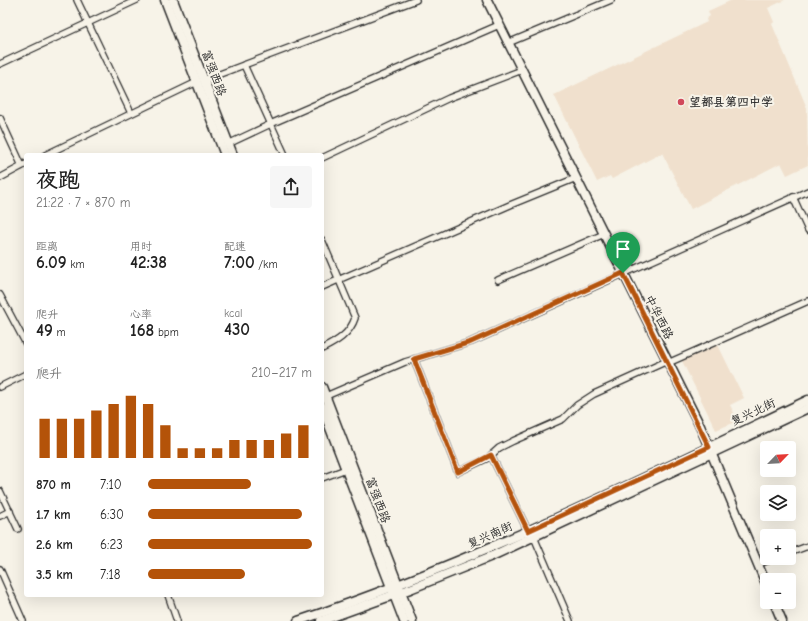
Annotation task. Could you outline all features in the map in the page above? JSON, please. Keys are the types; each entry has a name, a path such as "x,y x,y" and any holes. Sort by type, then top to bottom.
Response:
{"main road":[{"name":"富强西路","path":"165,0 232,153"},
{"name":"富强西路","path":"173,0 224,153"},
{"name":"中华西路","path":"487,0 710,450 762,573"},
{"name":"富强西路","path":"324,392 396,590 404,621"},
{"name":"复兴北街","path":"710,450 808,400"},
{"name":"复兴北街","path":"710,450 808,408"},
{"name":"富强西路","path":"324,412 396,590 412,621"},
{"name":"复兴南街","path":"321,621 396,590 450,565 531,534 710,450"},
{"name":"复兴南街","path":"298,621 396,590"},
{"path":"777,609 782,621"}],"street":[{"path":"78,0 131,114"},
{"path":"0,64 137,0"},
{"path":"49,153 200,81 416,0"},
{"path":"508,43 612,0"},
{"path":"228,144 499,25"},
{"path":"244,65 284,153"},
{"path":"324,157 449,98 522,70"},
{"path":"0,118 24,165 0,178"},
{"path":"324,286 510,205 576,178"},
{"path":"326,396 414,359 471,342 808,191"},
{"path":"793,197 808,230"},
{"path":"498,280 604,234"},
{"path":"324,245 355,318 352,327 346,334 324,348"},
{"path":"0,295 24,340"},
{"path":"414,359 458,472 491,455 499,448 563,419 577,405 594,394 808,301"},
{"path":"0,387 24,375"},
{"path":"491,455 531,534 570,621"},
{"path":"324,477 346,469"},
{"path":"0,491 18,529"},
{"path":"0,516 10,511"},
{"path":"796,550 808,546"},
{"path":"0,569 23,621"},
{"path":"169,597 177,621"}],"shaded area":[{"name":"望都县第四中学","path":"732,0 785,0 768,8 774,22 772,24 807,108 808,165 787,175 781,163 691,209 662,153 612,179 610,176 597,182 554,95 707,22 706,19 710,16 708,11"},
{"path":"718,345 744,398 730,405 738,421 716,430 682,361"}],"place":[{"name":"望都县第四中学","path":"681,102"}],"route":[{"path":"623,273 700,426 709,447 528,531 491,455 488,458 458,472 414,359 471,342 623,273"}]}
